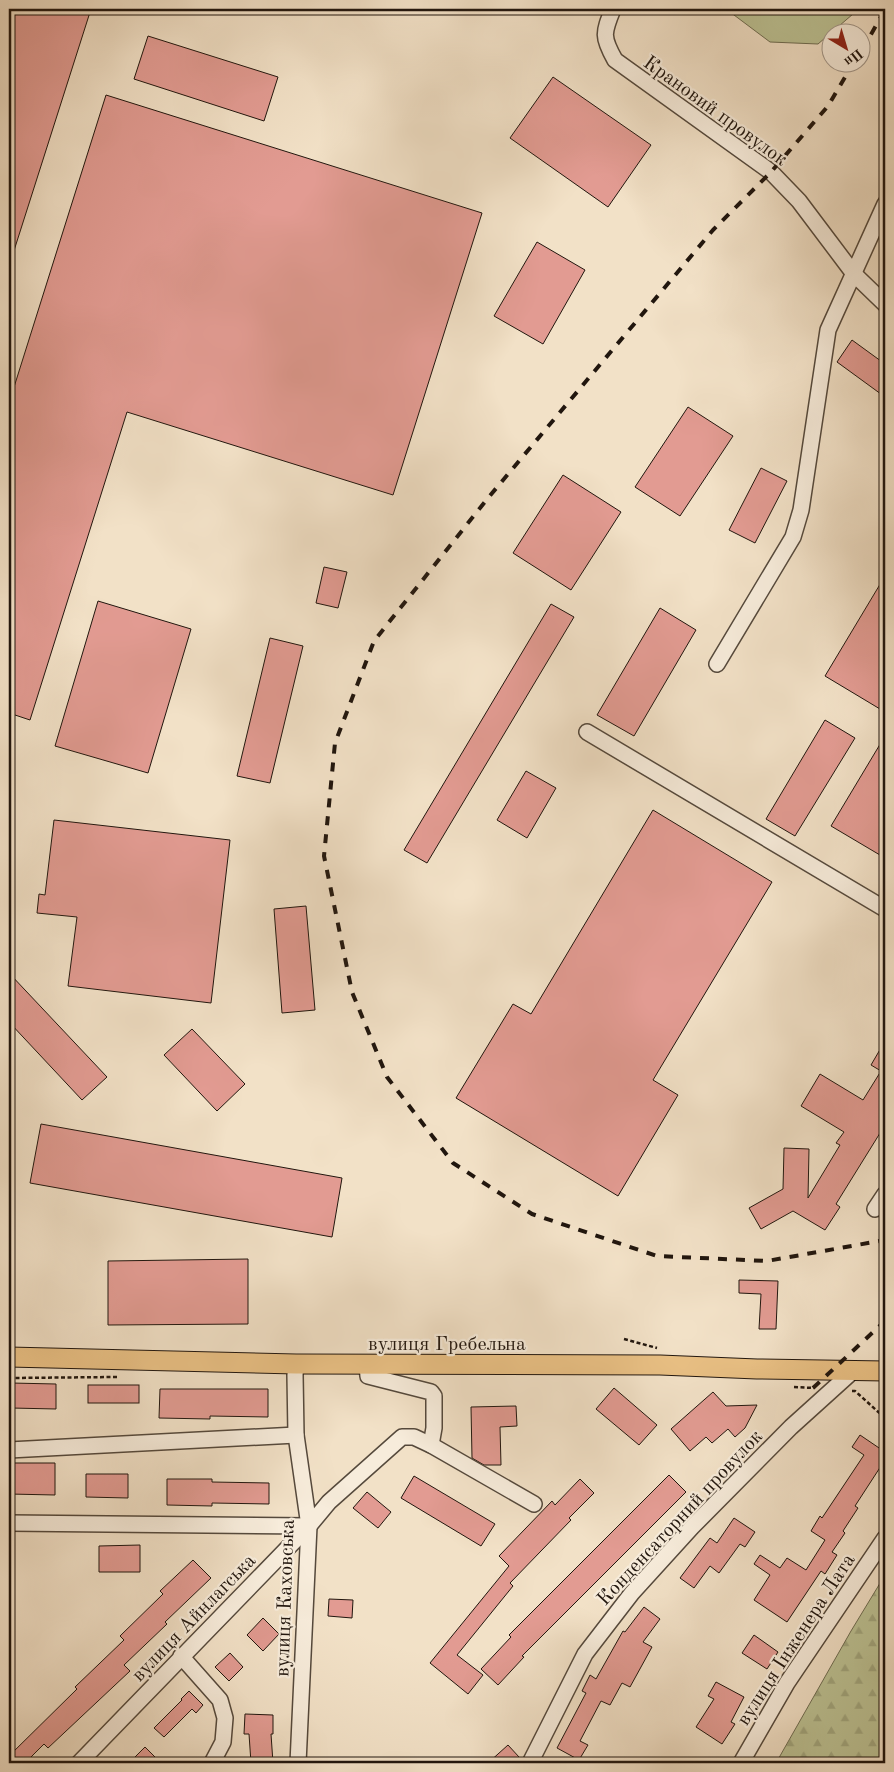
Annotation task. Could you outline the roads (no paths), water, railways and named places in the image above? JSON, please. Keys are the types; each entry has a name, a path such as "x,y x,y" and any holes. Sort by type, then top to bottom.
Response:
{"main road":[{"name":"вулиця Гребельна","path":"9,1356 295,1370 367,1365 660,1365 885,1372"}],"street":[{"name":"Крановий провулок","path":"613,9 605,30 606,44 615,60 771,172 799,201 854,274 885,304"},
{"path":"717,664 793,537 801,510 828,330 885,204"},
{"path":"587,732 885,909"},
{"path":"875,1208 885,1194"},
{"path":"367,1365 368,1376 431,1392 434,1396 434,1428 431,1445"},
{"name":"вулиця Каховська","path":"295,1370 296,1435 308,1526 298,1763"},
{"name":"Конденсаторний провулок","path":"530,1763 585,1654 632,1593 718,1500 791,1427 853,1371"},
{"path":"9,1450 296,1435"},
{"name":"вулиця Айнлагська","path":"79,1763 329,1502 402,1437 414,1438 431,1445 534,1504"},
{"path":"9,1523 308,1526"},
{"name":"вулиця Інженера Лата","path":"741,1763 787,1683 885,1538"},
{"path":"181,1656 220,1700 225,1718 223,1742 212,1763"}],"railway":[{"path":"872,33 885,10"},
{"path":"848,72 828,106 771,172 713,230 488,498 374,641 335,743 324,856 352,992 387,1077 453,1163 532,1214 657,1256 767,1261 885,1240"},
{"path":"813,1388 885,1321"}]}
